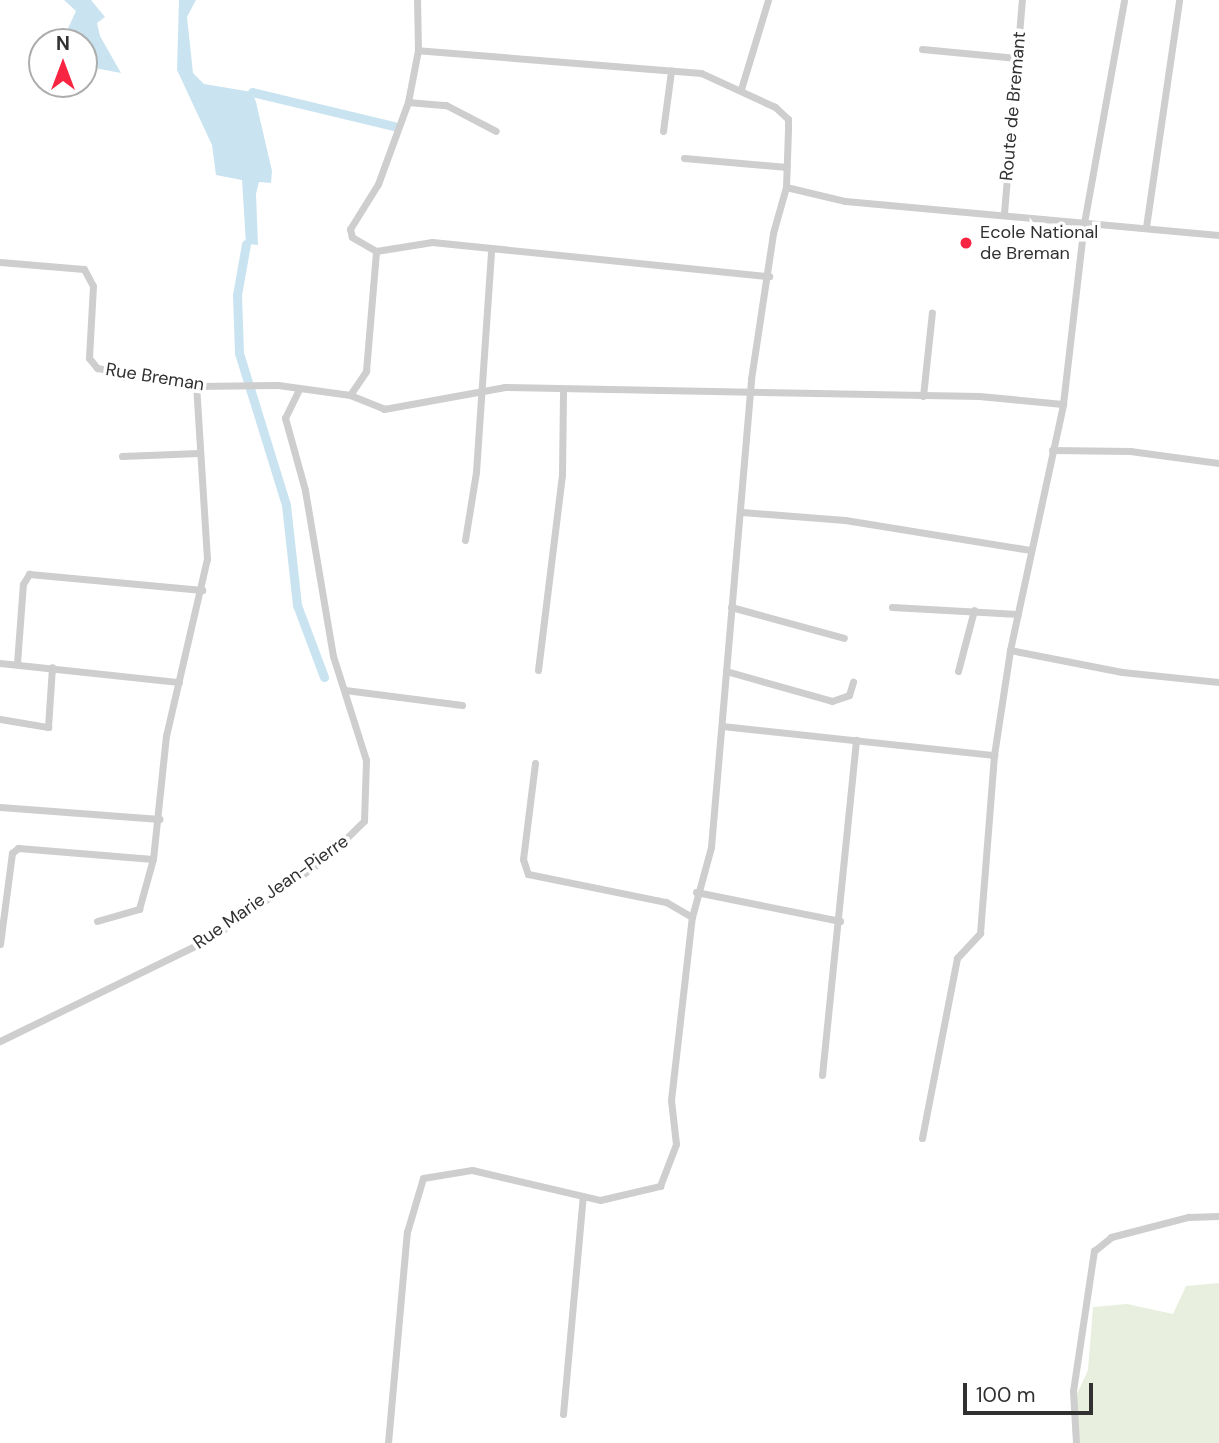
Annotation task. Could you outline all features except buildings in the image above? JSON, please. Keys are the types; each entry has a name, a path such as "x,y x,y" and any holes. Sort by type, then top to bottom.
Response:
{"street":[{"path":"417,0 418,50 408,102 378,184 351,229 352,237 376,251 432,242 491,251 769,276"},
{"path":"741,89 768,0"},
{"name":"Route de Bremant","path":"1004,213 1022,0"},
{"path":"922,1138 957,958 980,933 994,755 1010,650 1063,404 1084,223 1124,0"},
{"path":"1146,227 1179,0"},
{"path":"922,49 1017,58"},
{"path":"388,1443 407,1232 423,1178 472,1170 600,1200 660,1186 676,1144 671,1100 692,916 696,892 712,847 752,392 787,167 788,119 721,78 671,71 418,50"},
{"path":"663,131 671,71"},
{"path":"408,102 446,105 496,131"},
{"path":"684,159 787,167"},
{"path":"786,187 845,201 1004,213 1219,235"},
{"path":"350,395 366,371 376,251"},
{"path":"465,540 476,472 477,394 491,251"},
{"name":"Rue Breman","path":"0,262 84,269 93,286 89,358 97,368 196,386 239,386 256,383 298,391 350,395 384,409 505,387 563,391 923,396 1063,404"},
{"path":"923,396 932,312"},
{"path":"97,921 139,909 153,859 160,818 166,736 202,590 207,559 198,453 196,386"},
{"name":"Rue Marie Jean-Pierre","path":"0,1041 211,938 358,831 368,806 369,784 323,614 314,533 285,418 298,391"},
{"path":"538,670 562,475 563,391"},
{"path":"1052,450 1130,451 1219,463"},
{"path":"122,456 198,453"},
{"path":"742,512 845,520 1030,550"},
{"path":"17,663 23,584 29,574 202,590"},
{"path":"731,607 844,638"},
{"path":"892,607 1018,614"},
{"path":"958,671 974,610"},
{"path":"1010,650 1122,672 1219,682"},
{"path":"0,663 179,682"},
{"path":"0,719 48,727 52,667"},
{"path":"726,671 832,701 849,695 853,682"},
{"path":"345,690 462,705"},
{"path":"722,726 994,755"},
{"path":"822,1075 840,921 856,740"},
{"path":"535,763 523,859 528,874 666,902 692,916"},
{"path":"0,807 160,818"},
{"path":"0,944 12,853 18,848 153,859"},
{"path":"696,892 840,921"},
{"path":"563,1413 583,1196"},
{"path":"1076,1443 1073,1391 1086,1278 1094,1251 1111,1237 1188,1217 1219,1216"}],"green space":[{"path":"1219,1283 1219,1443 1077,1443 1077,1394 1088,1370 1093,1307 1127,1304 1173,1314 1186,1286"}],"water":[{"path":"64,0 91,0 105,17 97,23 100,36 121,73 98,69 98,28 68,28 76,11"},
{"path":"179,0 196,0 187,17 193,73 204,84 252,92 256,102 272,171 271,183 259,182 256,194 258,245 246,244 242,180 216,175 212,145 177,70"}],"waterway":[{"path":"252,92 394,126"},
{"path":"246,244 237,295 239,353 286,505 297,605 324,677"}],"place":[{"name":"Ecole National de Breman","path":"966,243"}]}
